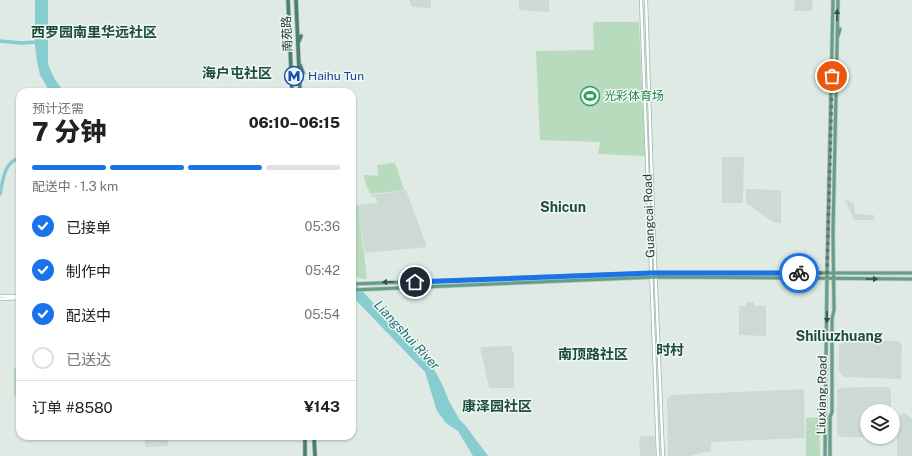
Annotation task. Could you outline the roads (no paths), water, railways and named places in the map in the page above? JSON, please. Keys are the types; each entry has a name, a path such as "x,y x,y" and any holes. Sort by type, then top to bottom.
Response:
{"highway":[{"name":"南苑路","path":"288,0 292,88"},
{"name":"南苑路","path":"296,0 300,88"},
{"path":"298,44 301,36"},
{"path":"298,61 303,73"},
{"path":"305,440 306,456"},
{"path":"314,440 315,456"}],"main road":[{"name":"Guangcai Road","path":"641,0 658,456"},
{"name":"Guangcai Road","path":"646,0 663,456"},
{"name":"Liuxiang Road","path":"824,456 833,0"},
{"name":"Liuxiang Road","path":"830,456 830,417 832,412 832,319 834,310 834,283 832,279 838,0"},
{"path":"837,42 840,29"},
{"path":"356,284 651,273 656,275 832,279 912,279"},
{"path":"356,290 651,278 656,275 912,273"},
{"path":"0,298 16,297"}],"water":[{"path":"35,0 48,0 48,64 54,78 61,88 48,88 40,75 35,47"},
{"path":"356,284 432,366 459,419 488,456 473,456 458,431 446,423 437,411 425,372 356,300"}],"waterway":[{"path":"0,41 21,43 39,42"},
{"path":"0,194 7,167 16,160"}],"place":[{"name":"Haihu Tun","path":"294,76"},
{"name":"光彩体育场","path":"590,96"}],"district":[{"name":"西罗园南里华远社区","path":"94,32"},
{"name":"海户屯社区","path":"237,73"},
{"name":"Shicun","path":"563,207"},
{"name":"Shiliuzhuang","path":"839,336"},
{"name":"时村","path":"670,350"},
{"name":"南顶路社区","path":"593,354"},
{"name":"康泽园社区","path":"497,406"}],"water label":[{"name":"Liangshui River","path":"407,335"}]}
